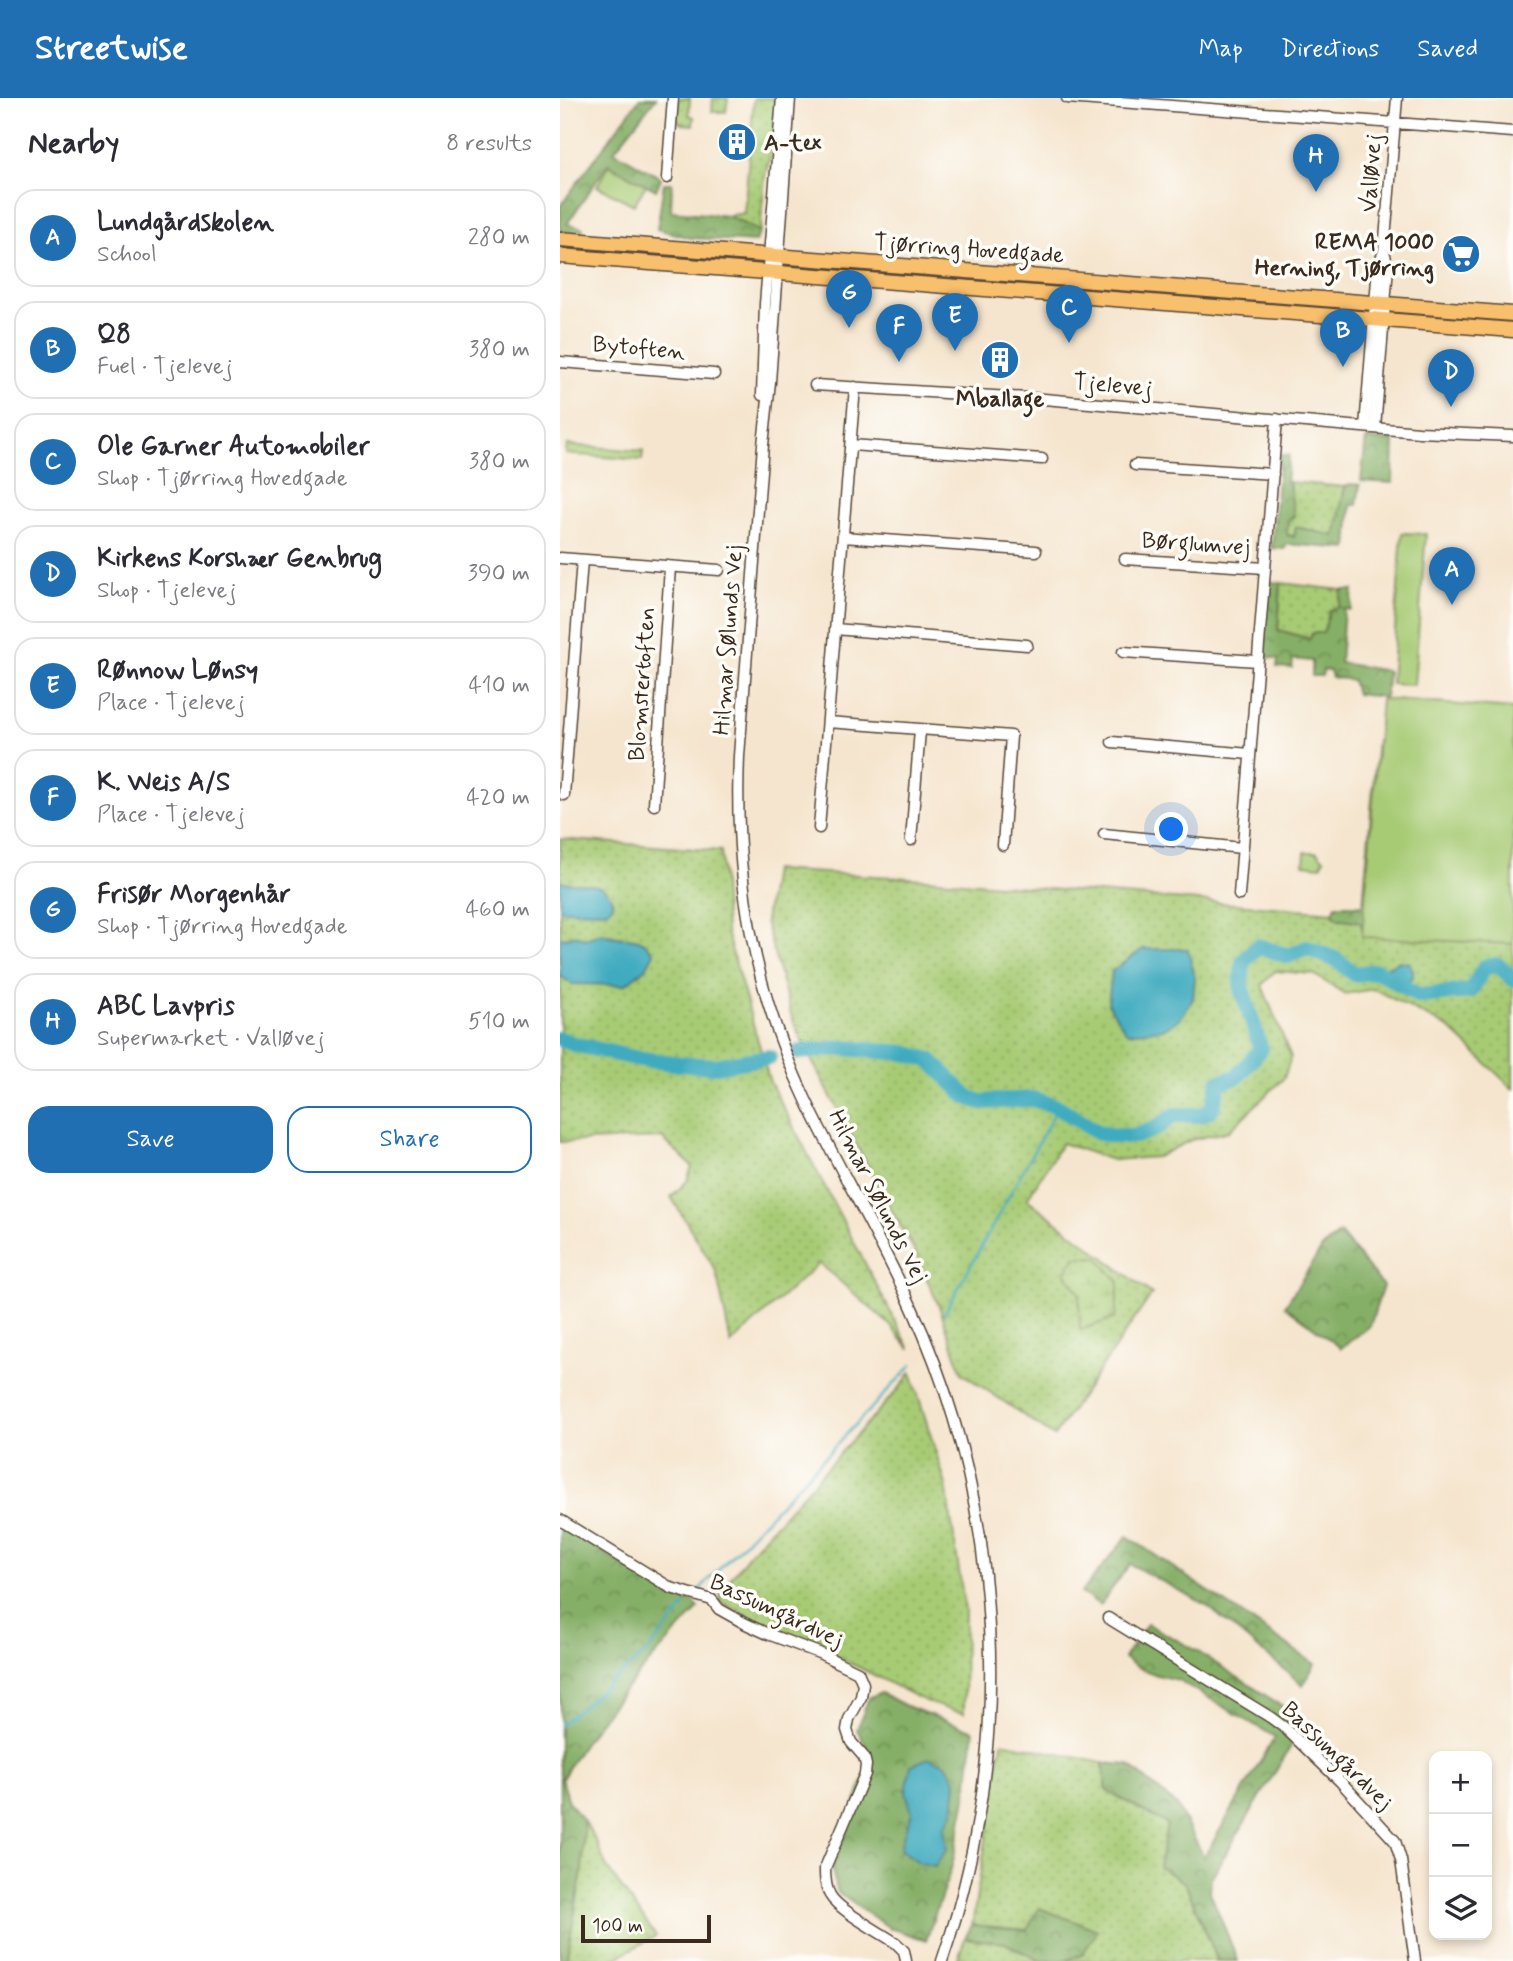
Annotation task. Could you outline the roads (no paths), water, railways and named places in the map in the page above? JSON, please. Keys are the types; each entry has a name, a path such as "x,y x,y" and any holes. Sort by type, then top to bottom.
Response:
{"main road":[{"name":"Tjørring Hovedgade","path":"560,239 1513,314"},
{"name":"Tjørring Hovedgade","path":"560,256 1513,330"}],"street":[{"path":"667,178 673,98"},
{"path":"774,256 782,98"},
{"path":"774,256 790,98"},
{"path":"1067,98 1513,132"},
{"name":"Valløvej","path":"1380,303 1388,267 1384,251 1396,98"},
{"name":"Hilmar Sølunds Vej","path":"774,256 762,382 763,445 738,793 741,877 751,942 770,1010 798,1082 895,1272 928,1343 966,1463 976,1510 990,1626 991,1665 986,1762 971,1858 942,1961"},
{"path":"1370,428 1380,303"},
{"name":"Bytoften","path":"560,362 714,374"},
{"name":"Tjelevej","path":"815,385 1044,399 1419,432 1513,436"},
{"path":"818,828 855,387"},
{"name":"Børglumvej","path":"1238,895 1277,419"},
{"path":"851,445 1042,459"},
{"path":"1135,466 1272,474"},
{"path":"843,537 1035,551"},
{"path":"560,558 719,570"},
{"name":"Børglumvej","path":"1125,559 1265,568"},
{"path":"564,795 582,560"},
{"name":"Blomstertoften","path":"654,805 670,567"},
{"path":"835,629 1027,645"},
{"path":"1123,652 1257,661"},
{"path":"828,722 1011,736 1003,845"},
{"path":"911,840 920,730"},
{"path":"1112,742 1250,754"},
{"path":"1104,834 1242,848"},
{"name":"Bassumgårdvej","path":"560,1520 671,1588 712,1600 719,1609 744,1623 858,1672 863,1684 861,1697 849,1719 847,1730 851,1742 864,1756 865,1774 825,1868 826,1882 828,1892 835,1903 896,1943 904,1951 906,1961"},
{"name":"Bassumgårdvej","path":"1108,1618 1285,1728 1341,1782 1395,1841 1401,1860 1415,1961"}],"water":[{"path":"560,881 592,885 606,890 613,905 606,911 560,910"},
{"path":"602,933 636,939 648,946 654,953 646,968 625,985 572,984 560,976 560,937 578,936 585,939"},
{"path":"1143,949 1188,949 1195,978 1193,999 1180,1019 1163,1029 1127,1033 1108,1004 1112,971"},
{"path":"1400,961 1409,963 1413,970 1413,977 1402,986 1378,971"},
{"path":"929,1758 946,1764 956,1782 953,1813 944,1828 947,1849 935,1866 920,1863 900,1849 912,1813 906,1792 911,1765"}],"waterway":[{"path":"799,1052 844,1048 905,1053 930,1060 967,1097 981,1102 1033,1099 1058,1107 1097,1132 1114,1136 1135,1136 1155,1129 1175,1115 1201,1115 1212,1109 1219,1082 1237,1077 1261,1049 1241,986 1243,962 1258,946 1288,956 1307,948 1337,960 1354,974 1378,971 1419,996 1470,991 1485,967 1498,965 1513,979"},
{"path":"560,1039 634,1058 681,1064 715,1066 769,1057"},
{"path":"944,1314 1058,1107"},
{"path":"699,1590 912,1365"},
{"path":"560,1725 647,1652 685,1606"}],"place":[{"name":"A-tex","path":"737,142"},
{"name":"ABC Lavpris","path":"1316,192"},
{"name":"REMA 1000 Herning, Tjørring","path":"1461,254"},
{"name":"Frisør Morgenhår","path":"849,328"},
{"name":"Ole Garner Automobiler","path":"1069,343"},
{"name":"Rønnow Lønsy","path":"955,351"},
{"name":"Mballage","path":"1000,360"},
{"name":"K. Weis A/S","path":"899,362"},
{"name":"Q8","path":"1343,367"},
{"name":"Kirkens Korshær Genbrug","path":"1451,407"},
{"name":"Lundgårdskolen","path":"1452,605"}]}
